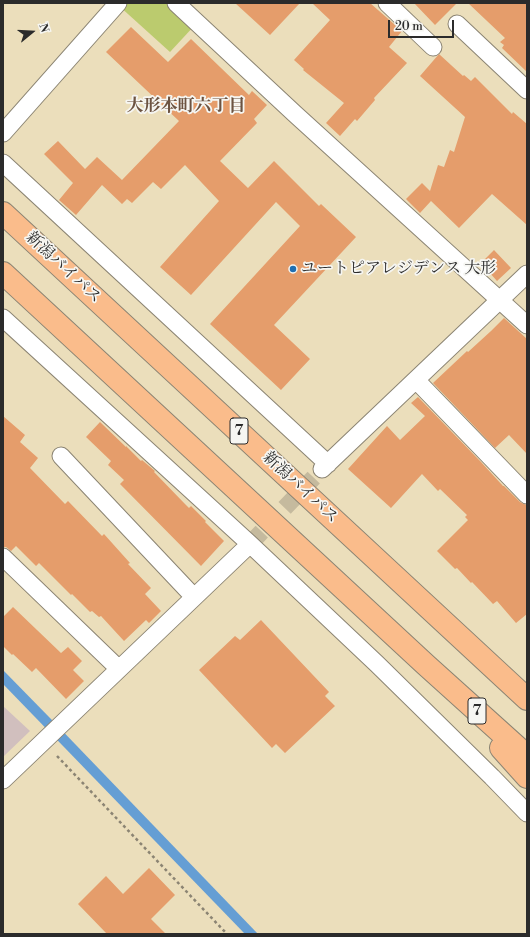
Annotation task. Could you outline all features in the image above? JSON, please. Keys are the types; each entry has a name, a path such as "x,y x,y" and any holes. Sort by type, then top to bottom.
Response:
{"highway":[{"name":"新潟バイパス","path":"3,213 527,699"},
{"name":"7","path":"3,273 426,665 527,756"},
{"path":"474,649 527,693"},
{"path":"426,665 527,777"}],"street":[{"path":"3,133 118,3"},
{"path":"176,3 527,325"},
{"path":"387,3 433,46"},
{"path":"457,24 527,90"},
{"path":"3,163 325,467 527,274"},
{"path":"3,318 250,544 377,664 527,813"},
{"path":"416,380 527,495"},
{"path":"61,456 194,597"},
{"path":"3,780 250,544"},
{"path":"3,556 119,669"}],"path":[{"path":"44,740 52,751 227,934"}],"shaded area":[{"path":"3,706 30,731 3,757"}],"green space":[{"path":"120,3 172,3 195,25 170,52 118,5"}],"water":[{"path":"3,670 258,934 245,934 3,684"}],"building":[{"path":"235,3 300,3 270,35"},
{"path":"312,3 370,3 402,31 389,47 407,63 374,98 375,100 357,121 355,119 340,136 326,123 344,103 303,70 304,69 294,60 330,20"},
{"path":"414,3 457,3 435,25"},
{"path":"468,3 527,3 527,72 502,48 504,45 500,42 505,38"},
{"path":"131,27 168,62 191,39 249,95 252,91 267,105 254,119 257,123 220,161 248,188 274,161 319,206 321,204 356,237 274,325 310,359 281,390 210,324 300,226 276,202 191,295 160,267 219,201 185,165 161,189 153,182 132,203 127,199 122,204 102,185 76,215 59,200 73,183 44,154 58,141 85,169 97,157 122,180 179,121 106,52"},
{"path":"439,54 463,76 464,75 471,81 475,77 512,114 513,112 527,124 527,225 492,194 459,228 431,201 420,213 406,199 422,183 430,191 438,165 444,167 450,150 454,152 465,117 420,76"},
{"path":"494,250 511,268 497,281 481,263"},
{"path":"504,318 527,339 527,454 509,435 495,448 433,383"},
{"path":"418,397 503,486 520,502 527,505 527,614 516,623 497,601 493,604 472,582 471,583 457,568 455,569 437,551 468,520 465,517 467,515 440,489 438,491 422,474 391,508 348,469 387,426 400,440 425,416 411,403"},
{"path":"3,416 25,435 20,442 38,458 30,468 65,504 68,501 102,536 104,534 130,563 128,564 151,588 145,594 161,611 149,623 146,620 124,641 101,616 99,617 92,611 90,612 39,563 36,566 16,546 11,551 6,547 3,547"},
{"path":"100,422 141,461 142,460 155,471 154,472 185,504 189,508 191,506 224,541 201,566 120,484 124,480 108,465 111,461 86,437"},
{"path":"13,607 61,653 68,647 82,661 73,670 84,681 66,699 36,668 32,672 3,646 3,617"},
{"path":"261,620 329,692 325,696 335,706 285,753 276,744 272,748 199,670 235,636 240,640"},
{"path":"149,868 175,895 151,919 166,934 107,934 78,904 106,876 123,894"}],"tunnel":[{"path":"250,544 322,469"}],"place":[{"name":"ユートピアレジデンス 大形","path":"293,269"}],"district":[{"name":"大形本町六丁目","path":"186,107"}]}
